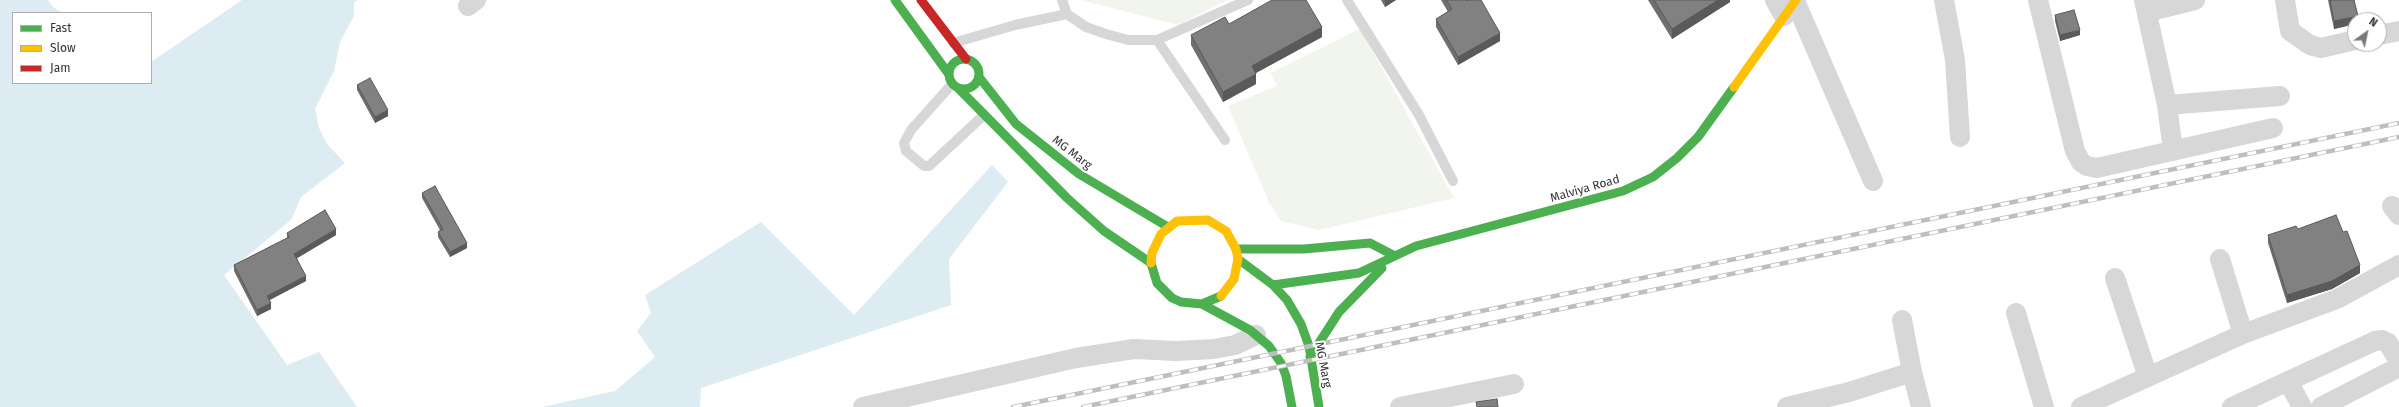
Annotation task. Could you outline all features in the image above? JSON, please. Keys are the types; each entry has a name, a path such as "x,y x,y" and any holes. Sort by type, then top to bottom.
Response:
{"main road":[{"path":"895,0 948,73 955,86 1067,198 1104,231 1151,263"},
{"name":"MG Marg","path":"921,0 966,59 975,64 979,78 1016,124 1079,174 1168,227"},
{"name":"Malviya Road","path":"1273,285 1359,273 1416,246 1623,192 1652,177 1677,158 1698,137 1787,4"},
{"path":"948,73 952,64 956,61 966,59"},
{"path":"955,86 970,88 979,78"},
{"path":"1202,304 1221,296 1228,288 1234,279 1238,259 1236,249 1226,231 1208,220 1187,218 1168,227 1155,243 1151,263 1153,273 1164,291 1181,302 1202,304 1256,335 1269,346 1281,363 1292,407"},
{"path":"1236,249 1304,249 1370,243 1395,256 1339,312 1310,357"},
{"name":"MG Marg","path":"1238,259 1273,285 1287,300 1301,324 1310,357 1319,407"}],"street":[{"path":"1944,0 1955,60 1960,137"},
{"path":"2038,0 2074,151 2081,162 2087,166 2097,168 2273,128"},
{"path":"2173,151 2167,105 2146,6 2195,0"},
{"path":"2285,0 2290,31 2310,46 2321,48 2347,42"},
{"path":"1787,4 1873,181"},
{"path":"2387,33 2399,31"},
{"path":"2167,105 2280,96"},
{"path":"2220,259 2243,334"},
{"path":"2081,407 2102,403 2148,377 2243,334 2337,299 2399,265"},
{"path":"2115,278 2148,377"},
{"path":"2016,313 2044,407"},
{"path":"1902,320 1912,372 1921,407"},
{"path":"864,407 1076,358 1134,349 1176,351 1214,349 1235,345 1256,335"},
{"path":"2232,407 2289,383 2375,341 2382,340 2388,343 2399,361"},
{"path":"2321,407 2399,366"},
{"path":"1787,407 1849,392 1912,372"},
{"path":"2289,383 2302,407"},
{"path":"1400,407 1514,384"}],"lane":[{"path":"1062,0 1067,14 1086,27 1128,40 1157,40 1248,0"},
{"path":"1348,0 1419,115 1452,181"},
{"path":"953,43 1015,25 1067,14"},
{"path":"1157,40 1226,140"},
{"path":"955,86 910,130 904,143 906,151 924,166 929,166 984,115"}],"shaded area":[{"path":"0,0 48,0 53,7 61,12 12,12 12,84 152,84 152,61 242,0 358,0 354,2 354,16 340,42 334,71 315,109 319,128 327,144 345,163 301,197 291,220 224,275 287,365 319,352 357,407 0,407"},
{"path":"1081,0 1228,0 1178,25"},
{"path":"1360,29 1454,198 1319,230 1281,221 1269,202 1228,106 1277,86 1270,73"},
{"path":"992,165 1008,182 949,259 951,305 701,388 700,407 542,407 615,391 655,357 637,331 651,313 645,295 761,222 854,315"}],"building":[{"path":"1272,0 1306,0 1322,27 1252,66 1256,74 1223,92 1191,35 1225,17 1229,24"},
{"path":"1446,0 1481,0 1500,33 1458,57 1436,19 1452,9"},
{"path":"1654,0 1718,0 1672,29"},
{"path":"2330,0 2354,0 2357,12 2347,12 2347,18 2334,21"},
{"path":"2074,10 2080,30 2060,35 2055,15"},
{"path":"370,78 388,110 375,117 357,85"},
{"path":"435,186 467,243 450,252 438,232 443,229 422,193"},
{"path":"325,210 336,229 294,254 306,276 267,296 271,303 257,310 234,265 289,237 287,233"},
{"path":"2336,215 2343,232 2347,231 2360,265 2332,281 2287,295 2268,235 2296,226 2298,229"},
{"path":"1497,399 1498,407 1477,407 1476,402"}],"railway":[{"path":"1013,407 2399,123"},
{"path":"1083,407 2399,137"}],"traffic: fast":[{"path":"895,0 948,73"},
{"path":"964,59 975,63 979,74 975,85 964,89 953,85 949,74 953,63 964,59"},
{"path":"979,77 1016,124 1079,174 1168,227"},
{"path":"1273,285 1359,273 1416,246 1623,191 1653,177 1677,158 1698,137 1734,87"},
{"path":"958,88 1067,198 1104,231 1151,263 1157,283 1172,298 1181,302 1202,304 1221,296"},
{"path":"1236,249 1304,249 1370,243 1395,256"},
{"path":"1238,259 1273,285 1287,300 1301,324 1309,346 1319,407"},
{"path":"1310,357 1339,312 1382,268"},
{"path":"1202,304 1250,330 1269,346 1281,363 1286,376 1292,407"}],"traffic: slow":[{"path":"1734,87 1796,0"},
{"path":"1151,263 1152,253 1161,234 1177,221 1208,220 1226,231 1236,249 1238,259 1234,279 1221,296"}],"traffic: jam":[{"path":"921,0 966,59"}]}
